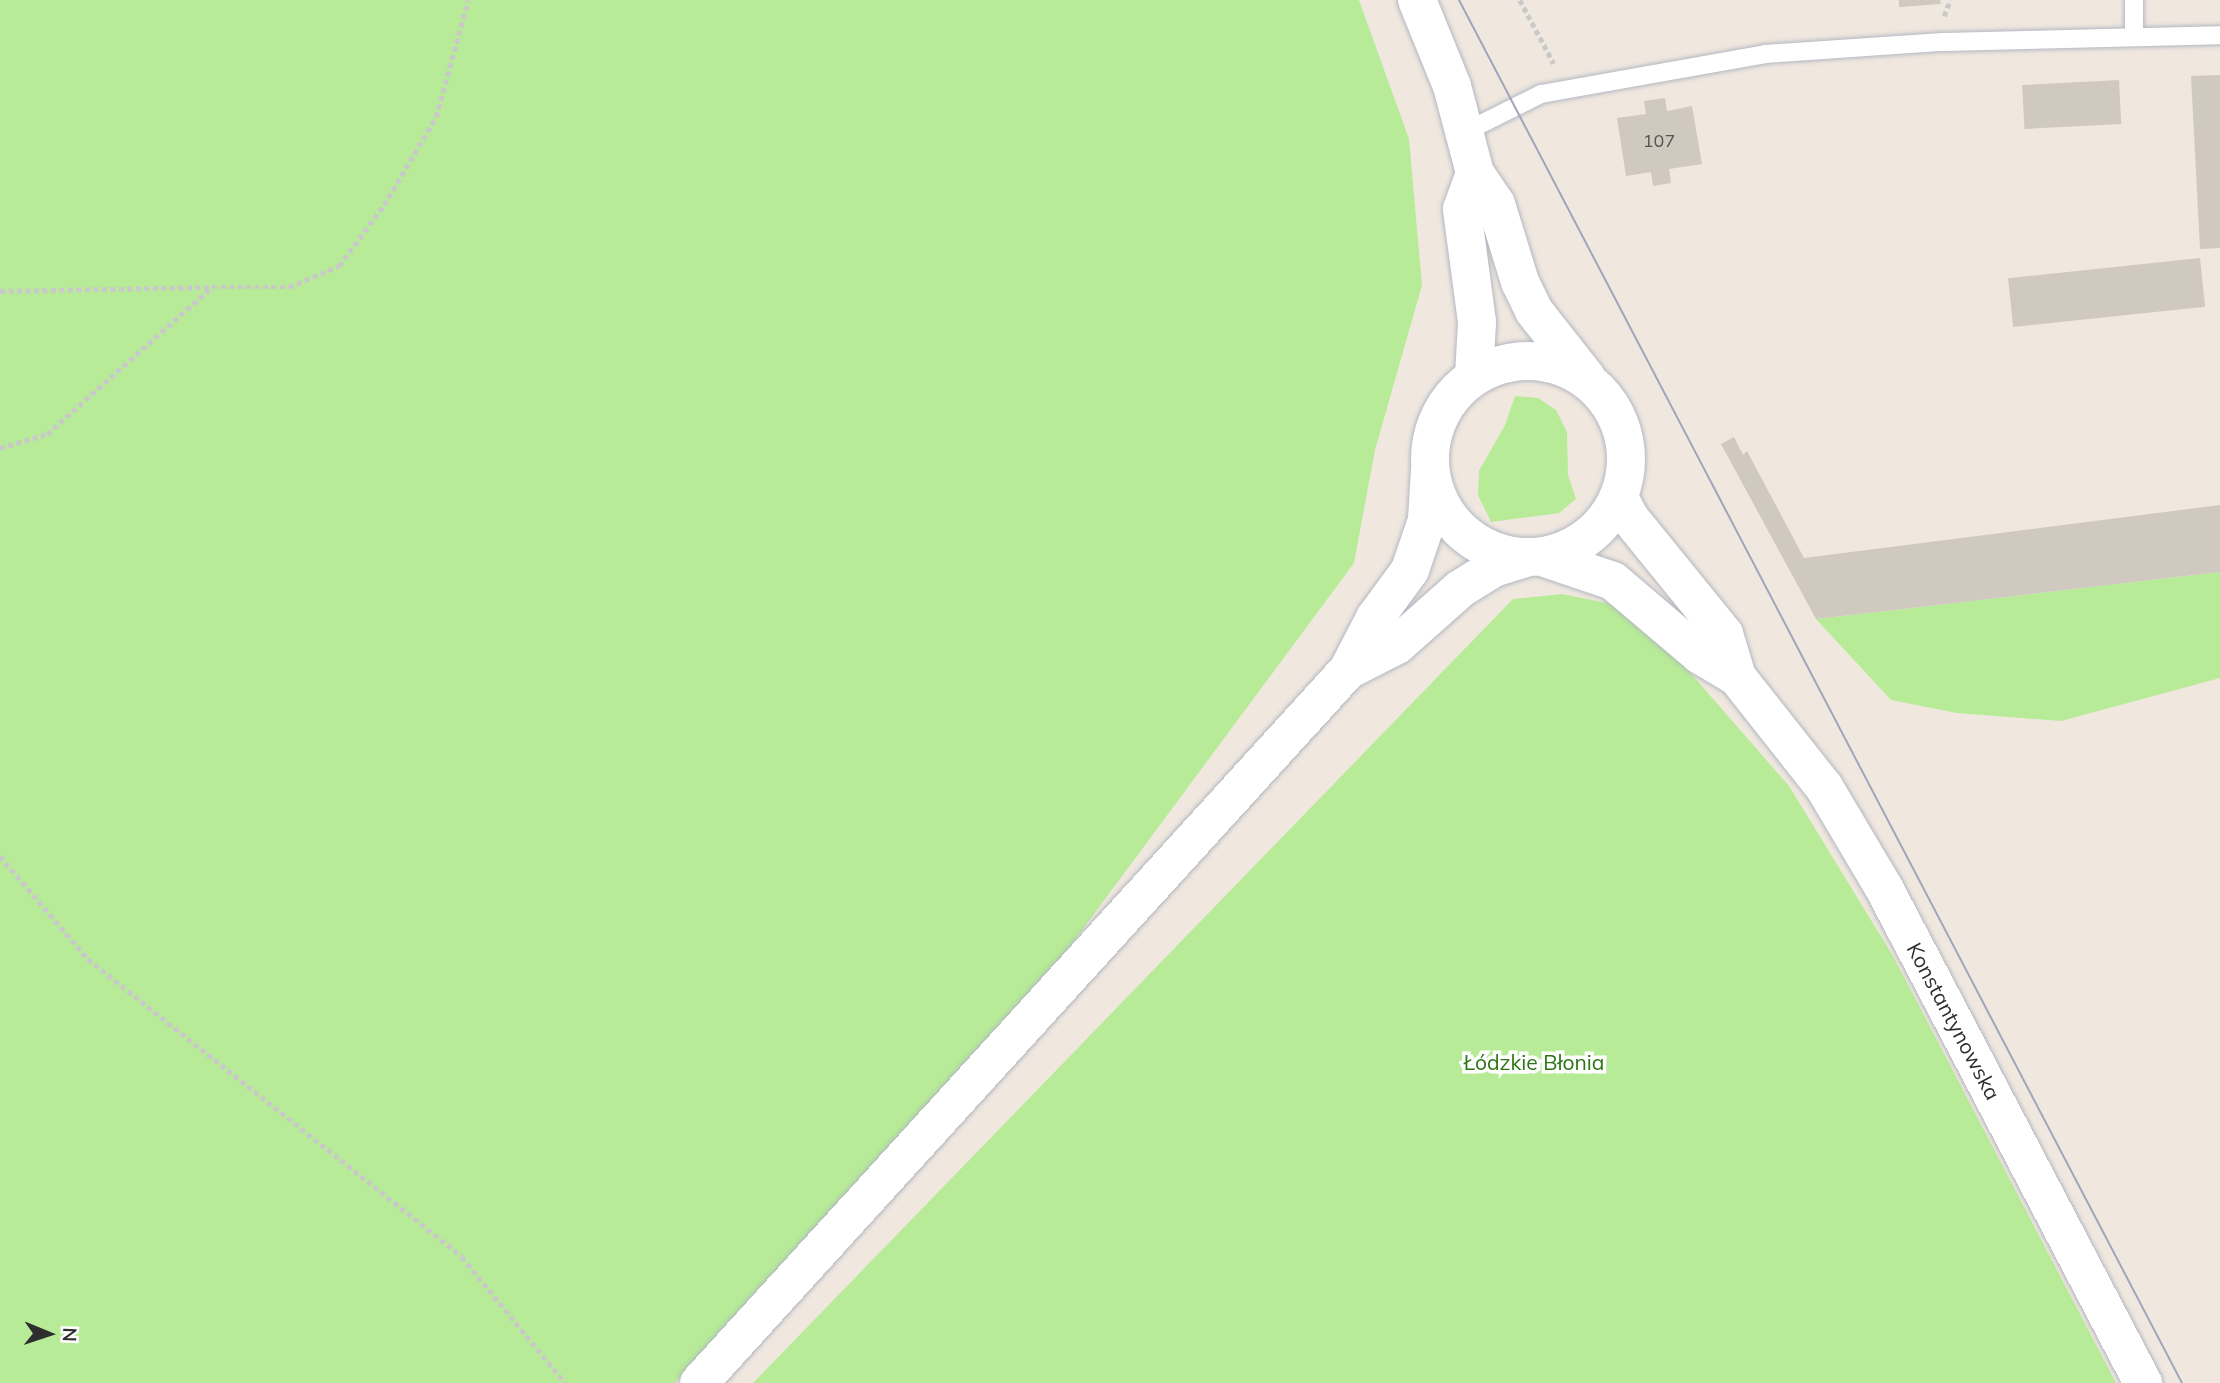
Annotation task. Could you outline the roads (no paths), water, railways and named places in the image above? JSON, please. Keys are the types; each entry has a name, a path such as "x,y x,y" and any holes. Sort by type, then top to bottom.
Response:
{"main road":[{"path":"1348,670 1397,645 1460,589 1493,568 1534,557 1589,537 1619,496 1626,464 1622,430 1595,387 1534,311 1507,246 1496,204 1475,173 1465,132 1416,0"},
{"path":"1474,376 1477,321 1462,209 1475,173"},
{"path":"699,1383 1348,670 1375,618 1410,570 1427,520 1436,424 1452,397 1474,376 1503,364 1534,361 1567,369 1595,387"},
{"path":"1430,470 1438,500 1466,537 1493,552 1534,557"},
{"name":"Konstantynowska","path":"1619,496 1629,517 1724,634 1737,677"},
{"name":"Konstantynowska","path":"1534,557 1613,581 1700,655 1737,677 1791,742 1854,834 2143,1383"}],"lane":[{"path":"2134,0 2134,35"},
{"path":"1465,132 1527,98 1794,50 2134,35 2220,35"}],"tram line":[{"path":"1459,0 2182,1383"}],"park label":[{"name":"Łódzkie Błonia","path":"1534,1062"}]}
